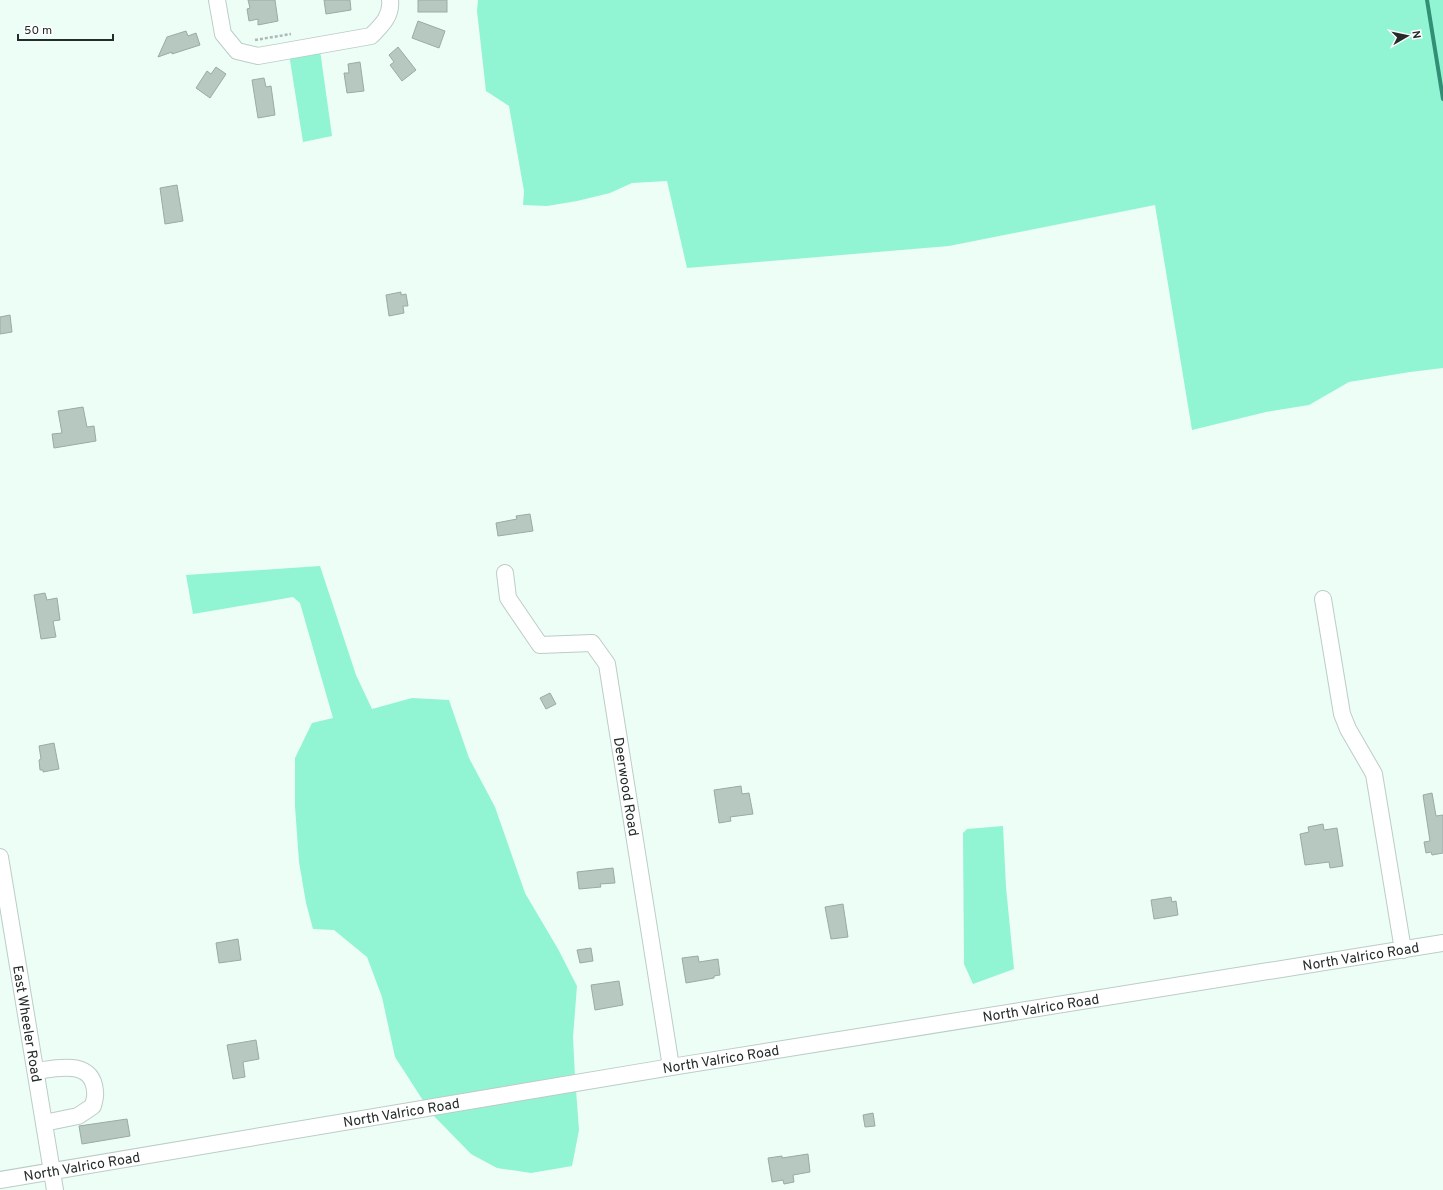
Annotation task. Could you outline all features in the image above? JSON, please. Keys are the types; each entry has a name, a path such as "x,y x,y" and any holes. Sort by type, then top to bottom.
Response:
{"street":[{"path":"217,0 223,34 237,51 258,56 371,36 384,24 391,7 390,0"},
{"name":"Deerwood Road","path":"505,573 508,598 540,645 592,643 608,664 671,1067"},
{"path":"1323,599 1342,714 1348,729 1374,774 1403,950"},
{"name":"East Wheeler Road","path":"0,857 55,1190"},
{"name":"North Valrico Road","path":"0,1180 671,1067 1443,944"},
{"path":"36,1071 74,1067 84,1071 93,1080 96,1092 93,1106 78,1116 44,1123"}],"path":[{"path":"250,38 256,40 295,34"}],"green space":[{"path":"478,0 1443,0 1443,368 1349,382 1309,405 1266,412 1192,430 1155,205 949,246 687,268 667,181 632,183 610,193 547,206 523,205 524,191 509,106 486,91 477,11"},
{"path":"320,50 332,136 303,142 289,54"},
{"path":"320,566 356,675 372,709 412,698 449,700 469,758 495,807 525,893 558,949 577,986 573,1037 575,1077 424,1102 395,1057 382,997 367,957 334,930 313,929 306,903 299,862 295,806 295,758 312,723 333,718 300,603 293,597 193,614 186,575"},
{"path":"1003,826 1006,887 1014,969 973,984 964,964 963,833 967,829"},
{"path":"576,1090 579,1130 572,1166 531,1173 497,1168 471,1154 432,1114"}],"building":[{"path":"248,0 275,0 278,21 258,25 258,19 249,21 247,9 250,8"},
{"path":"324,0 350,0 351,10 326,14"},
{"path":"418,0 447,0 447,12 418,12"},
{"path":"418,21 445,31 439,48 412,38"},
{"path":"186,31 188,36 196,33 200,45 158,57 167,37"},
{"path":"398,47 416,70 402,81 390,65 394,62 389,55"},
{"path":"360,62 364,91 347,93 344,73 349,73 348,64"},
{"path":"216,67 226,74 210,98 196,88 207,71 211,74"},
{"path":"264,78 266,87 271,86 275,115 258,118 252,80"},
{"path":"177,185 183,221 165,224 160,188"},
{"path":"401,292 401,295 406,294 408,306 403,306 404,313 389,316 386,295"},
{"path":"10,315 12,332 0,334 0,317"},
{"path":"83,407 87,427 94,426 96,441 54,448 52,434 62,433 58,411"},
{"path":"530,514 533,531 498,536 496,523 517,519 516,516"},
{"path":"45,593 47,600 57,598 60,620 53,621 56,637 41,639 34,595"},
{"path":"550,693 556,704 546,709 540,698"},
{"path":"54,743 59,769 43,772 43,770 40,770 39,760 41,759 39,746"},
{"path":"741,786 742,794 749,793 753,814 730,817 731,821 719,823 714,790"},
{"path":"1432,793 1436,816 1443,815 1443,853 1432,855 1431,852 1426,853 1424,842 1430,841 1423,795"},
{"path":"1323,824 1324,830 1337,828 1343,866 1330,868 1329,862 1305,865 1300,834 1309,832 1308,827"},
{"path":"613,868 615,883 600,884 601,887 579,889 577,872"},
{"path":"1171,897 1172,902 1176,901 1178,915 1154,919 1151,900"},
{"path":"843,904 848,937 831,939 825,907"},
{"path":"238,939 241,960 219,963 216,943"},
{"path":"591,948 593,961 580,963 577,950"},
{"path":"698,956 699,962 718,959 720,975 714,976 714,978 686,983 682,958"},
{"path":"619,981 623,1005 595,1010 591,985"},
{"path":"256,1040 259,1059 243,1062 245,1077 233,1079 227,1045"},
{"path":"873,1113 875,1126 865,1127 863,1115"},
{"path":"127,1119 130,1136 82,1144 79,1126"},
{"path":"808,1154 810,1172 793,1175 794,1182 784,1184 783,1180 772,1182 768,1158 782,1156 782,1158"}],"waterway":[{"path":"1427,0 1443,99"}]}
